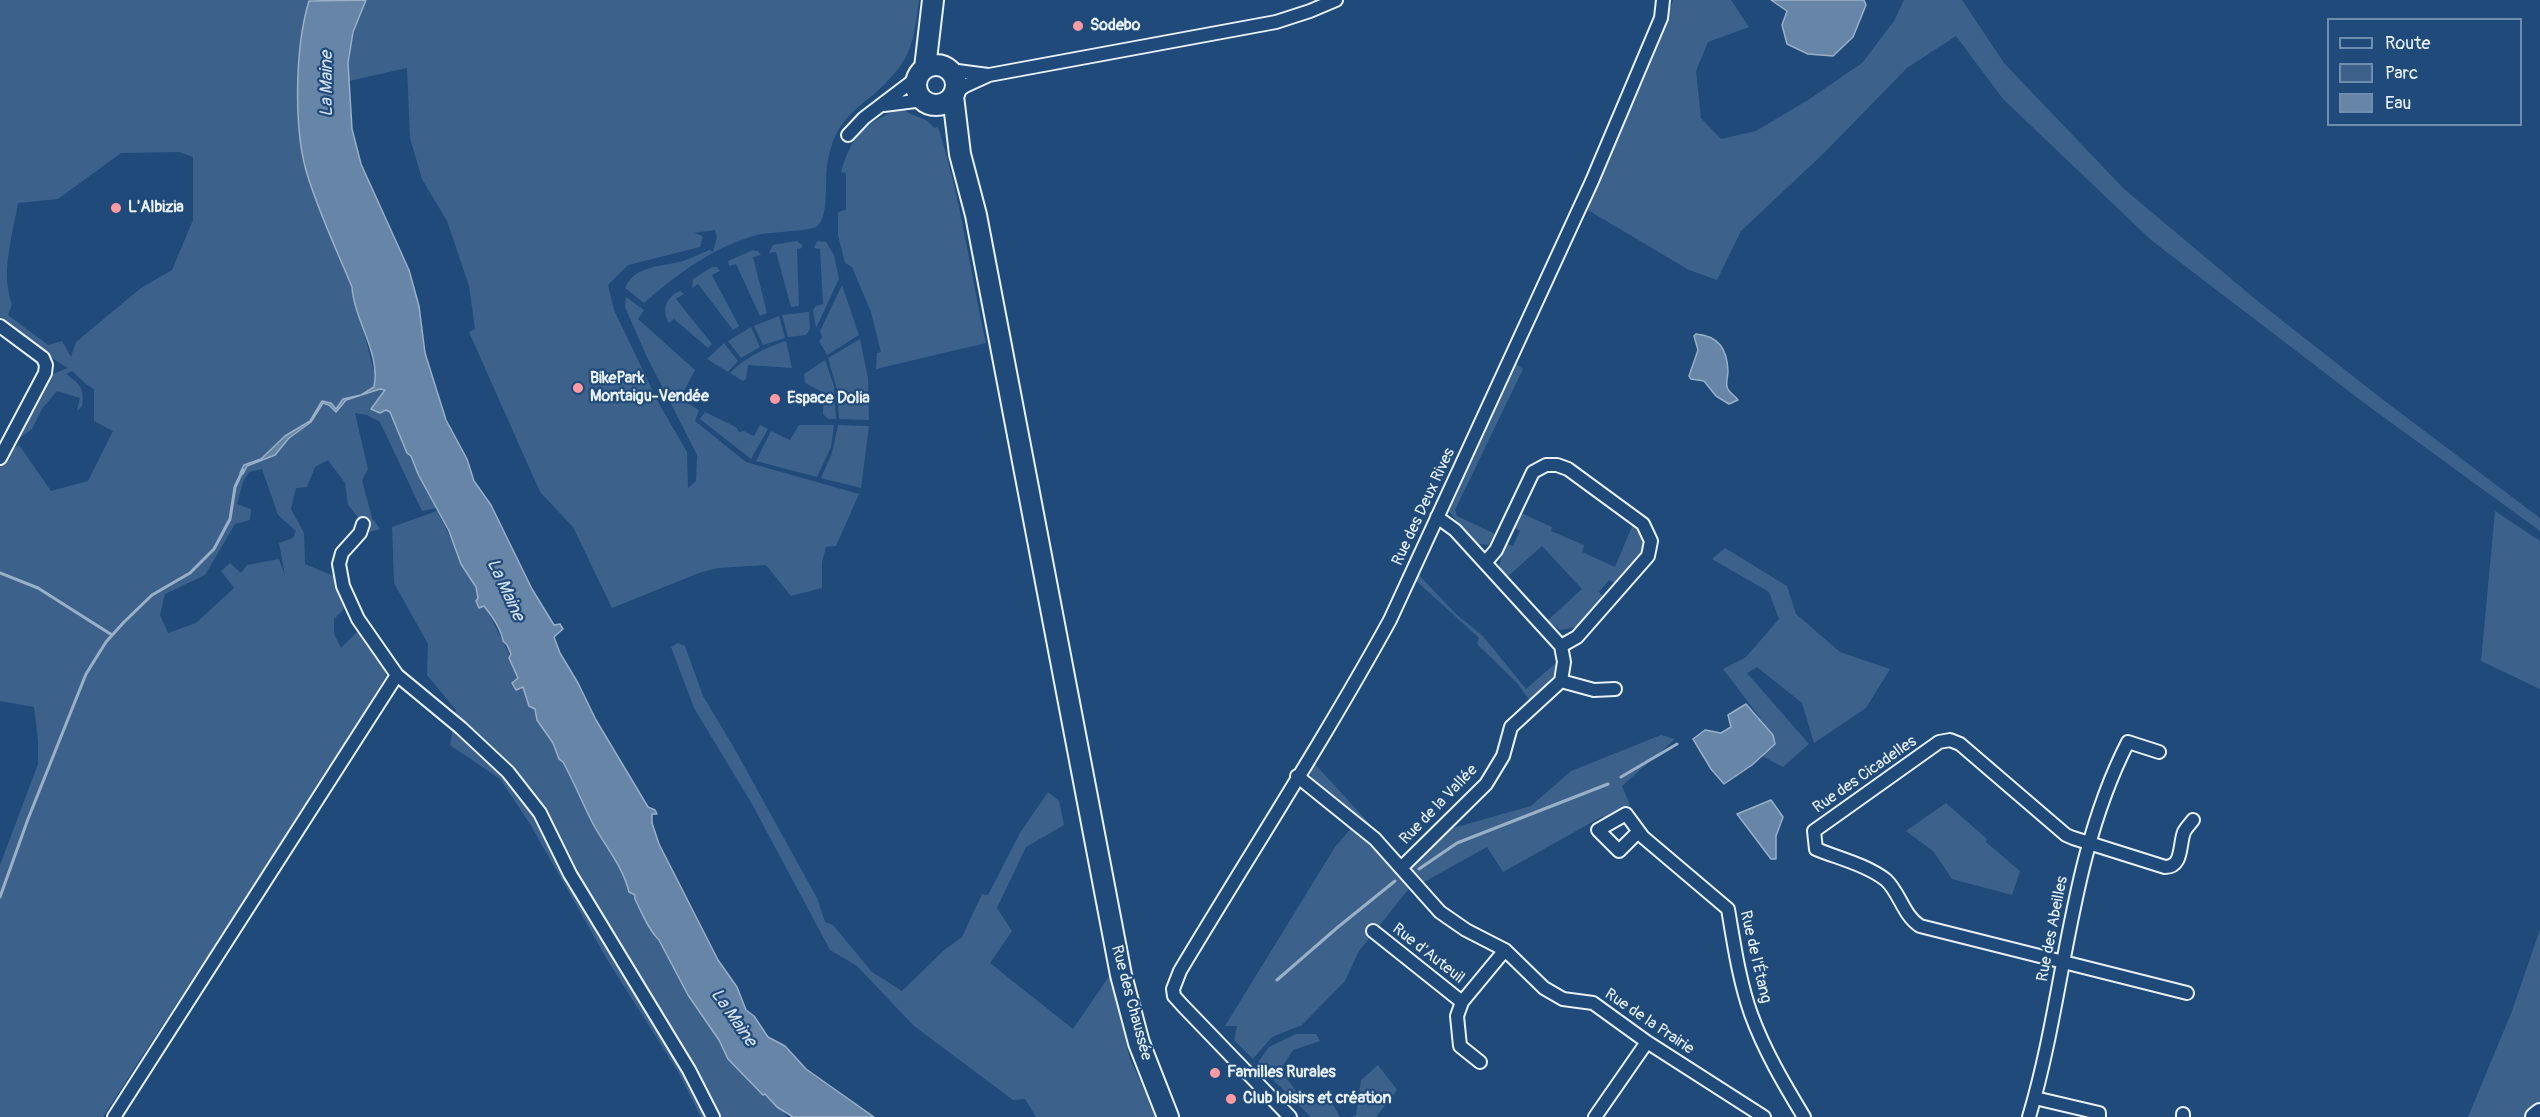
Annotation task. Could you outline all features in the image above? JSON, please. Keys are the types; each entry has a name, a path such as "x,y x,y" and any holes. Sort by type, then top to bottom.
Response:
{"main road":[{"path":"935,0 941,47 948,69 956,81 954,95 960,154"},
{"path":"935,0 916,89 927,102 960,154"},
{"path":"921,73 935,65 948,69"},
{"path":"927,102 944,104 954,95"},
{"name":"Rue des Chaussée","path":"960,154 976,214 1121,975 1139,1043 1168,1117"}],"street":[{"path":"954,95 965,86 989,75 1276,22 1336,0"},
{"name":"Rue des Deux Rives","path":"1290,1117 1180,1003 1174,996 1173,989 1180,971 1355,684 1390,621 1606,149 1661,18 1663,0"},
{"path":"948,69 989,75"},
{"path":"848,135 864,118 883,106 921,73"},
{"path":"883,106 927,102"},
{"path":"0,326 43,358 46,365 45,373 0,458"},
{"path":"1485,563 1496,550 1533,472 1546,465 1557,465 1568,469 1643,524 1651,541 1648,556 1577,637 1561,646"},
{"path":"1437,517 1455,530 1561,646 1564,662 1561,681 1593,690 1616,689"},
{"path":"363,525 360,533 342,553 339,564 343,586 358,619 397,675 477,742 507,772 540,813 570,874 689,1070 713,1117"},
{"path":"114,1117 397,675"},
{"name":"Rue de la Vallée","path":"1402,867 1486,784 1503,756 1511,727 1561,681"},
{"name":"Rue des Cicadelles","path":"2064,962 1920,926 1911,920 1887,881 1868,870 1816,849 1814,831 1939,742 1950,740 1960,744 2066,835 2089,843"},
{"name":"Rue des Abeilles","path":"2029,1117 2064,962 2079,874 2115,764 2128,742 2159,752"},
{"name":"Rue de la Prairie","path":"1297,776 1375,839 1440,912 1466,930 1505,950 1544,988 1563,999 1593,1003 1647,1042 1764,1117"},
{"path":"2089,843 2171,867 2177,862 2185,831 2193,820"},
{"name":"Rue de l'Étang","path":"1638,832 1728,909 1736,958 1752,1015 1777,1072 1804,1117"},
{"name":"Rue d'Auteuil","path":"1372,931 1462,1002"},
{"name":"Rue d'Auteuil","path":"1480,1062 1460,1046 1457,1016 1462,1002 1505,950"},
{"path":"2064,962 2187,993"},
{"path":"1595,1117 1647,1042"},
{"path":"2035,1098 2099,1113 2099,1117"},
{"path":"2535,1117 2540,1113"}],"green space":[{"path":"0,0 311,0 352,287 374,371 385,367 443,507 422,511 380,422 367,415 355,413 368,469 362,480 372,518 380,529 370,532 348,505 345,483 328,460 315,467 307,487 296,488 291,509 304,533 305,564 336,577 344,609 334,619 334,634 341,648 360,629 385,666 386,676 282,843 103,1117 0,1117 0,865 38,764 38,740 34,707 0,701 0,457 19,445 51,491 88,481 113,431 94,421 94,389 72,371 66,374 82,391 82,406 77,411 80,398 57,391 42,409 32,429 13,443 45,377 68,368 45,354 0,317","holes":["179,152 193,157 193,220 172,270 141,288 76,342 71,357 62,341 48,345 8,315 12,304 7,267 18,203 58,199 121,153","262,469 278,515 296,531 293,538 279,543 285,576 279,559 247,565 241,573 230,563 221,571 234,588 196,623 168,633 160,615 165,594 205,575 235,524 250,520 251,509 237,504 243,482 249,472"]},
{"path":"366,0 919,0 912,42 902,63 873,95 849,115 834,139 827,165 825,208 820,223 816,227 761,234 729,245 698,261 644,303 625,288 629,280 650,268 683,261 710,250 713,252 717,237 715,230 694,233 703,236 700,247 628,265 608,285 614,310 658,402 687,452 688,488 696,481 697,455 646,355 625,307 626,297 644,310 638,319 695,370 680,399 699,410 695,421 746,462 859,494 836,546 826,547 822,562 822,588 791,596 766,565 718,568 699,573 612,608 573,527 540,492 469,332 475,329 469,286 447,221 422,179 410,138 407,68 349,81 352,39"},
{"path":"1673,0 1731,0 1749,27 1708,42 1696,71 1701,118 1721,139 1756,131 1808,100 1862,63 1894,21 1904,0 1962,0 2004,63 2124,189 2260,303 2382,399 2540,518 2540,531 2367,405 2151,240 2003,99 1956,36 1907,68 1824,153 1741,231 1717,280 1689,270 1586,209 1653,58"},
{"path":"902,108 927,121 934,128 938,127 959,208 986,343 876,369 877,353 881,352 871,312 852,267 845,263 838,235 838,212 846,210 846,173 841,172 850,148 862,131 878,119"},
{"path":"797,241 802,245 802,248 797,249 799,306 791,307 776,252 769,253 773,245"},
{"path":"817,241 826,242 834,255 839,279 816,328 813,310 816,306 823,304 820,249 814,248"},
{"path":"753,250 758,251 761,255 753,257 767,313 760,316 736,264 729,266 728,261"},
{"path":"712,267 717,267 720,271 712,275 739,326 733,330 698,284 692,288 693,279"},
{"path":"842,285 859,335 827,355 819,341 822,338 820,331"},
{"path":"680,291 684,294 676,299 712,344 708,348 674,319 669,323 665,313 666,304"},
{"path":"809,312 810,329 806,335 788,337 782,315"},
{"path":"779,316 785,338 763,345 754,326"},
{"path":"751,327 760,347 741,358 728,341"},
{"path":"860,339 868,378 869,420 839,419 837,389 828,358"},
{"path":"786,341 792,368 748,365 746,379 743,381 730,373 742,362 756,354"},
{"path":"724,343 738,361 728,372 707,359"},
{"path":"825,360 834,386 836,419 828,419 823,414 824,393 805,383 804,374"},
{"path":"1515,363 1523,369 1455,510 1457,516 1495,534 1488,545 1475,543 1447,509"},
{"path":"705,412 736,427 739,432 744,431 754,436 760,425 768,429 751,459 700,419"},
{"path":"799,425 834,425 831,447 817,477 756,461 771,431 790,440"},
{"path":"838,425 869,426 861,488 821,478 832,453"},
{"path":"437,511 573,781 726,1039 787,1117 701,1117 677,1070 608,961 530,824 500,779 450,745 456,710 427,675 428,644 394,583 392,527"},
{"path":"2495,511 2540,541 2540,689 2481,661"},
{"path":"1519,512 1552,527 1551,531 1584,545 1582,552 1615,567 1633,524 1641,530 1644,550 1616,584 1609,580 1599,592 1604,597 1577,627 1560,630 1547,621 1582,589 1542,546 1506,578 1499,567 1505,543 1513,546 1520,531 1512,526"},
{"path":"1725,548 1787,586 1796,614 1840,652 1890,669 1866,708 1814,743 1802,703 1757,667 1747,673 1809,744 1783,767 1762,756 1775,744 1773,735 1723,669 1746,657 1779,619 1769,592 1712,559"},
{"path":"1417,573 1456,614 1483,636 1526,689 1557,662 1548,684 1530,701 1517,683 1477,644 1479,638 1414,579"},
{"path":"678,643 685,646 703,696 817,898 825,922 833,925 872,972 902,991 943,951 962,937 982,894 988,895 1020,833 1048,792 1059,801 1064,825 1026,847 997,908 1012,931 990,963 1073,1029 1110,975 1130,1059 1157,1117 1036,1117 1025,1099 1013,1100 914,1026 857,966 830,950 752,804 694,708 671,647"},
{"path":"1661,735 1675,739 1622,786 1630,805 1604,819 1603,816 1503,872 1487,847 1424,882 1411,868 1453,828 1531,806 1571,771"},
{"path":"1314,763 1378,833 1312,779 1310,769"},
{"path":"1946,803 2020,871 2012,895 1952,879 1933,851 1906,831"},
{"path":"1352,827 1372,842 1411,886 1359,951 1345,981 1302,1025 1272,1037 1253,1059 1234,1040 1237,1026 1225,1026 1335,847"},
{"path":"2540,929 2540,1117 2468,1117 2512,1011"},
{"path":"1296,1034 1316,1034 1320,1041 1293,1050 1280,1070 1304,1101 1325,1091 1340,1117 1311,1117 1257,1064 1269,1047"},
{"path":"1378,1065 1397,1090 1376,1117 1351,1117 1356,1115 1361,1080"}],"water":[{"name":"La Maine","path":"366,0 353,32 348,63 352,129 361,164 409,270 419,306 425,353 446,420 467,459 474,481 491,505 532,589 554,625 560,624 563,629 554,637 560,653 596,720 648,807 655,810 657,814 652,814 652,823 659,844 718,960 737,987 746,1010 754,1016 768,1037 785,1046 806,1069 874,1117 793,1117 777,1107 765,1094 763,1095 728,1059 719,1040 688,995 659,940 648,926 635,895 629,892 622,873 592,822 553,743 537,720 535,709 529,706 523,687 516,690 512,683 518,678 509,658 511,654 507,645 484,606 479,608 476,601 478,598 476,587 461,564 449,531 418,474 411,456 407,453 390,412 386,410 380,413 371,409 385,390 380,389 346,400 336,412 323,403 311,422 289,438 275,455 247,466 243,474 240,473 244,465 261,459 285,436 310,421 322,401 331,403 336,409 343,399 361,395 374,387 374,362 357,312 352,287 308,177 303,158 298,113 301,41 309,1"},
{"path":"1771,0 1864,0 1866,5 1853,37 1833,56 1808,54 1787,44 1782,25 1787,11"},
{"path":"1696,334 1711,338 1724,350 1728,371 1727,388 1738,400 1729,404 1716,396 1704,381 1691,379 1689,376 1698,350 1694,336"},
{"path":"1746,704 1773,735 1775,744 1752,765 1724,784 1711,769 1693,739 1705,730 1721,733 1731,727 1728,715"},
{"path":"1771,800 1783,817 1776,836 1776,859 1771,859 1737,814"}],"waterway":[{"path":"0,897 28,819 86,674 106,642 124,622 152,595 190,573 214,549 230,519 235,487 243,470"},
{"path":"0,573 38,588 112,635"},
{"path":"1621,777 1677,744"},
{"path":"1419,869 1457,843 1608,784"},
{"path":"1277,980 1395,881"}],"place":[{"name":"Sodebo","path":"1078,26"},
{"name":"L'Albizia","path":"116,208"},
{"name":"BikePark Montaigu-Vendée","path":"578,388"},
{"name":"Espace Dolia","path":"775,399"},
{"name":"Familles Rurales","path":"1215,1073"},
{"name":"Club loisirs et création","path":"1231,1099"}]}
